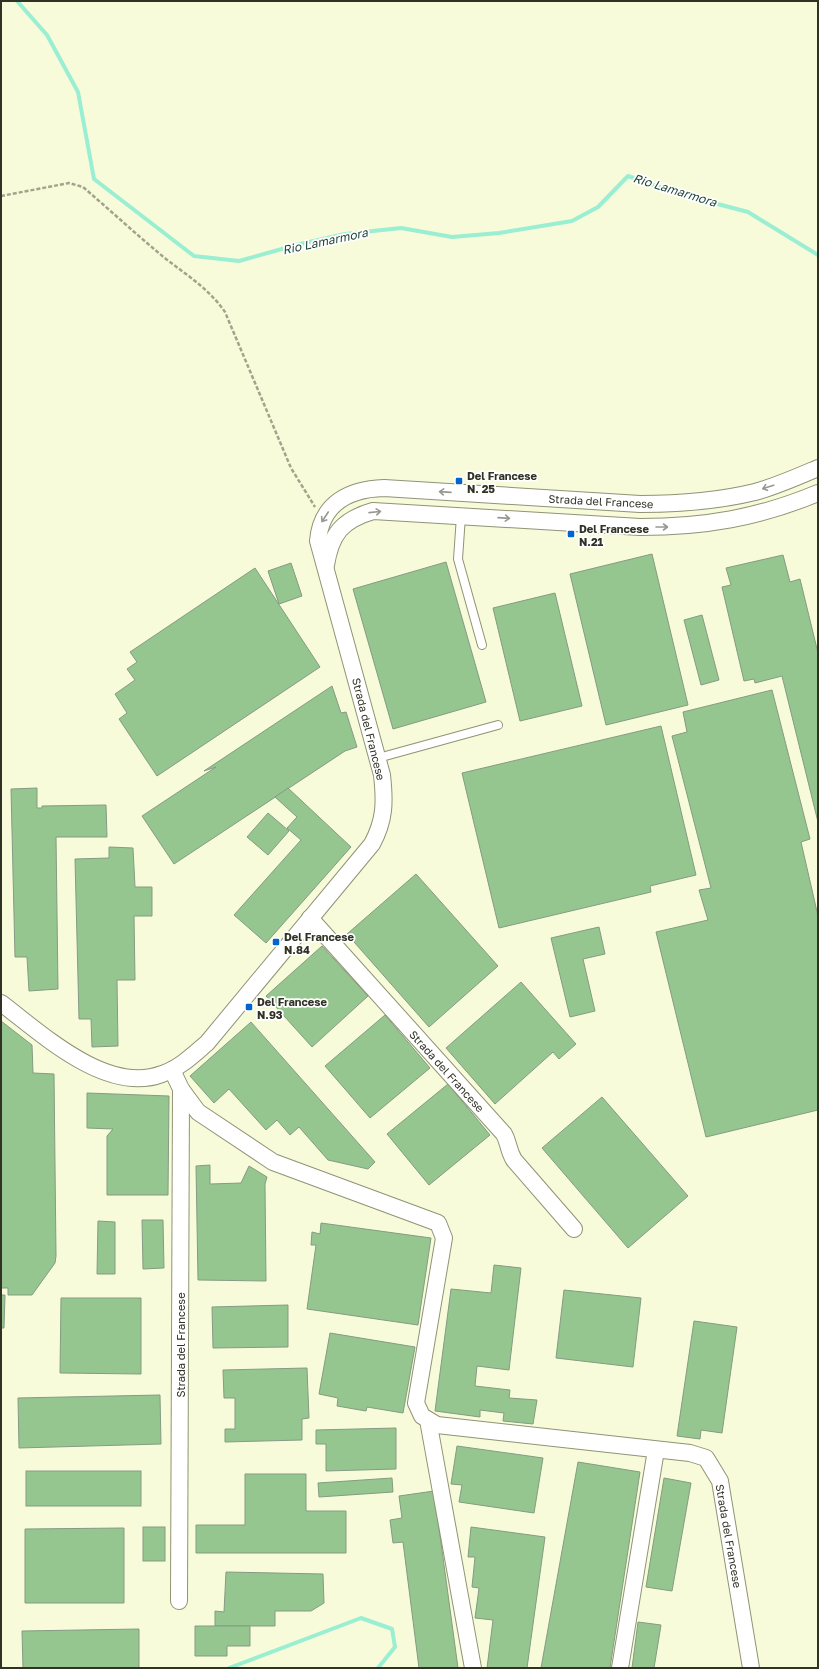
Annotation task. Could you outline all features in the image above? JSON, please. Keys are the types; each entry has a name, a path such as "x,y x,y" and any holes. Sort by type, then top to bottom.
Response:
{"street":[{"name":"Strada del Francese","path":"1,1004 63,1049 98,1070 121,1077 147,1078 161,1075 172,1070 193,1056 207,1043 372,844 384,810 385,797 382,775 318,541 319,530 323,520 343,497 369,489 384,488 640,504 682,503 755,492 818,468"},
{"name":"Strada del Francese","path":"326,567 331,543 336,533 351,519 373,511 640,527 685,526 731,520 761,514 811,496 794,478"},
{"path":"465,516 472,494"},
{"path":"682,503 685,526"},
{"name":"Strada del Francese","path":"310,918 504,1134 509,1142 509,1150 514,1160 574,1229"},
{"name":"Strada del Francese","path":"172,1070 181,1089 198,1112 274,1162 438,1223 444,1238 416,1403 422,1416 437,1425 690,1453 706,1458 720,1481 751,1668"},
{"name":"Strada del Francese","path":"179,1600 181,1089"},
{"name":"Strada del Francese","path":"428,1420 473,1668"},
{"path":"620,1668 656,1450"}],"lane":[{"path":"465,516 458,559 482,645"},
{"path":"378,758 498,725"}],"path":[{"path":"1,196 69,183 83,187 166,259 197,281 217,300 225,312 292,468 323,520"}],"building":[{"path":"652,554 688,705 606,725 570,574"},
{"path":"783,555 790,582 800,579 818,653 818,822 782,676 755,683 754,679 744,681 722,587 731,585 726,568"},
{"path":"446,562 486,702 393,729 353,589"},
{"path":"291,563 302,596 279,604 268,571"},
{"path":"255,568 320,667 157,776 119,719 127,713 115,694 135,680 127,669 137,662 130,652"},
{"path":"555,593 582,706 520,721 493,608"},
{"path":"702,615 719,680 701,685 684,620"},
{"path":"332,686 341,713 346,712 357,747 345,751 174,864 142,816 216,767 204,771"},
{"path":"772,690 810,839 801,842 818,916 818,1110 706,1137 656,932 708,920 699,890 711,888 672,736 687,732 683,712"},
{"path":"661,726 696,875 650,886 651,892 499,928 462,773"},
{"path":"37,788 37,808 42,808 42,806 106,805 107,837 56,837 58,989 29,991 27,957 15,957 11,789"},
{"path":"288,788 351,847 266,943 234,915 301,840 287,828 297,817 275,797"},
{"path":"268,813 289,831 268,855 247,837"},
{"path":"109,847 133,848 135,887 152,887 152,916 134,916 135,980 117,980 118,1046 92,1047 91,1019 79,1019 75,859 109,858"},
{"path":"416,874 498,966 429,1027 347,934"},
{"path":"599,927 605,954 583,959 595,1011 570,1017 551,938"},
{"path":"322,946 368,996 312,1047 266,996"},
{"path":"521,982 576,1044 559,1059 553,1052 495,1104 446,1048"},
{"path":"385,1015 430,1068 370,1118 325,1066"},
{"path":"1,1021 32,1045 33,1073 54,1074 56,1256 55,1263 32,1295 8,1295 8,1288 1,1288"},
{"path":"251,1022 375,1162 368,1169 328,1160 299,1127 290,1135 277,1120 266,1130 229,1089 214,1103 190,1076"},
{"path":"448,1084 490,1135 429,1185 387,1134"},
{"path":"87,1093 169,1096 168,1195 107,1195 107,1136 113,1129 87,1128"},
{"path":"602,1097 688,1196 628,1248 542,1148"},
{"path":"210,1165 210,1184 241,1183 249,1166 267,1177 265,1184 266,1281 198,1280 196,1166"},
{"path":"142,1220 163,1220 164,1268 143,1269"},
{"path":"98,1221 115,1222 115,1274 97,1274"},
{"path":"321,1223 431,1238 418,1325 307,1309 316,1245 311,1245 312,1232 320,1234"},
{"path":"494,1265 521,1268 509,1370 477,1366 475,1386 510,1390 509,1398 537,1400 533,1424 503,1421 504,1413 480,1410 480,1417 435,1411 451,1289 491,1293"},
{"path":"564,1290 641,1298 633,1367 556,1358"},
{"path":"1,1295 5,1295 4,1328 1,1328"},
{"path":"61,1298 141,1298 141,1374 60,1373"},
{"path":"288,1305 288,1347 213,1348 212,1307"},
{"path":"694,1321 737,1327 722,1433 701,1430 700,1439 677,1436"},
{"path":"330,1333 415,1347 403,1413 367,1407 366,1411 337,1406 338,1398 319,1394"},
{"path":"307,1368 309,1418 302,1419 302,1440 225,1442 225,1429 235,1429 235,1398 224,1398 223,1370"},
{"path":"160,1395 161,1444 19,1448 18,1398"},
{"path":"396,1428 396,1469 326,1471 326,1444 316,1444 316,1430"},
{"path":"457,1446 543,1458 534,1513 459,1502 462,1485 451,1484"},
{"path":"578,1462 640,1472 610,1668 541,1668"},
{"path":"26,1471 141,1471 141,1506 26,1506"},
{"path":"245,1474 306,1474 306,1511 346,1511 346,1553 196,1553 196,1525 245,1525"},
{"path":"392,1478 393,1492 319,1497 318,1483"},
{"path":"664,1478 691,1483 672,1591 646,1587"},
{"path":"434,1491 458,1668 419,1668 403,1542 393,1543 390,1520 402,1518 399,1496"},
{"path":"143,1527 165,1527 165,1561 143,1561"},
{"path":"471,1527 545,1537 527,1668 487,1668 493,1620 475,1618 479,1588 472,1587 475,1557 468,1557"},
{"path":"124,1528 124,1603 25,1603 25,1529"},
{"path":"226,1572 323,1574 324,1603 311,1611 275,1611 275,1626 215,1626 215,1611 224,1612"},
{"path":"638,1622 661,1625 654,1668 632,1668"},
{"path":"195,1626 250,1626 250,1646 227,1646 227,1656 195,1656"},
{"path":"139,1629 139,1668 23,1668 22,1631"}],"waterway":[{"name":"Rio Lamarmora","path":"17,1 47,35 78,92 94,179 194,256 239,261 296,245 345,234 401,228 452,237 499,233 572,221 598,207 628,176 676,193 748,212 818,255"},
{"path":"229,1668 361,1618 392,1629 395,1647 378,1668"}],"place":[{"name":"Del Francese N. 25","path":"459,481"},
{"name":"Del Francese N.21","path":"571,534"},
{"name":"Del Francese N.84","path":"276,942"},
{"name":"Del Francese N.93","path":"249,1007"}]}
